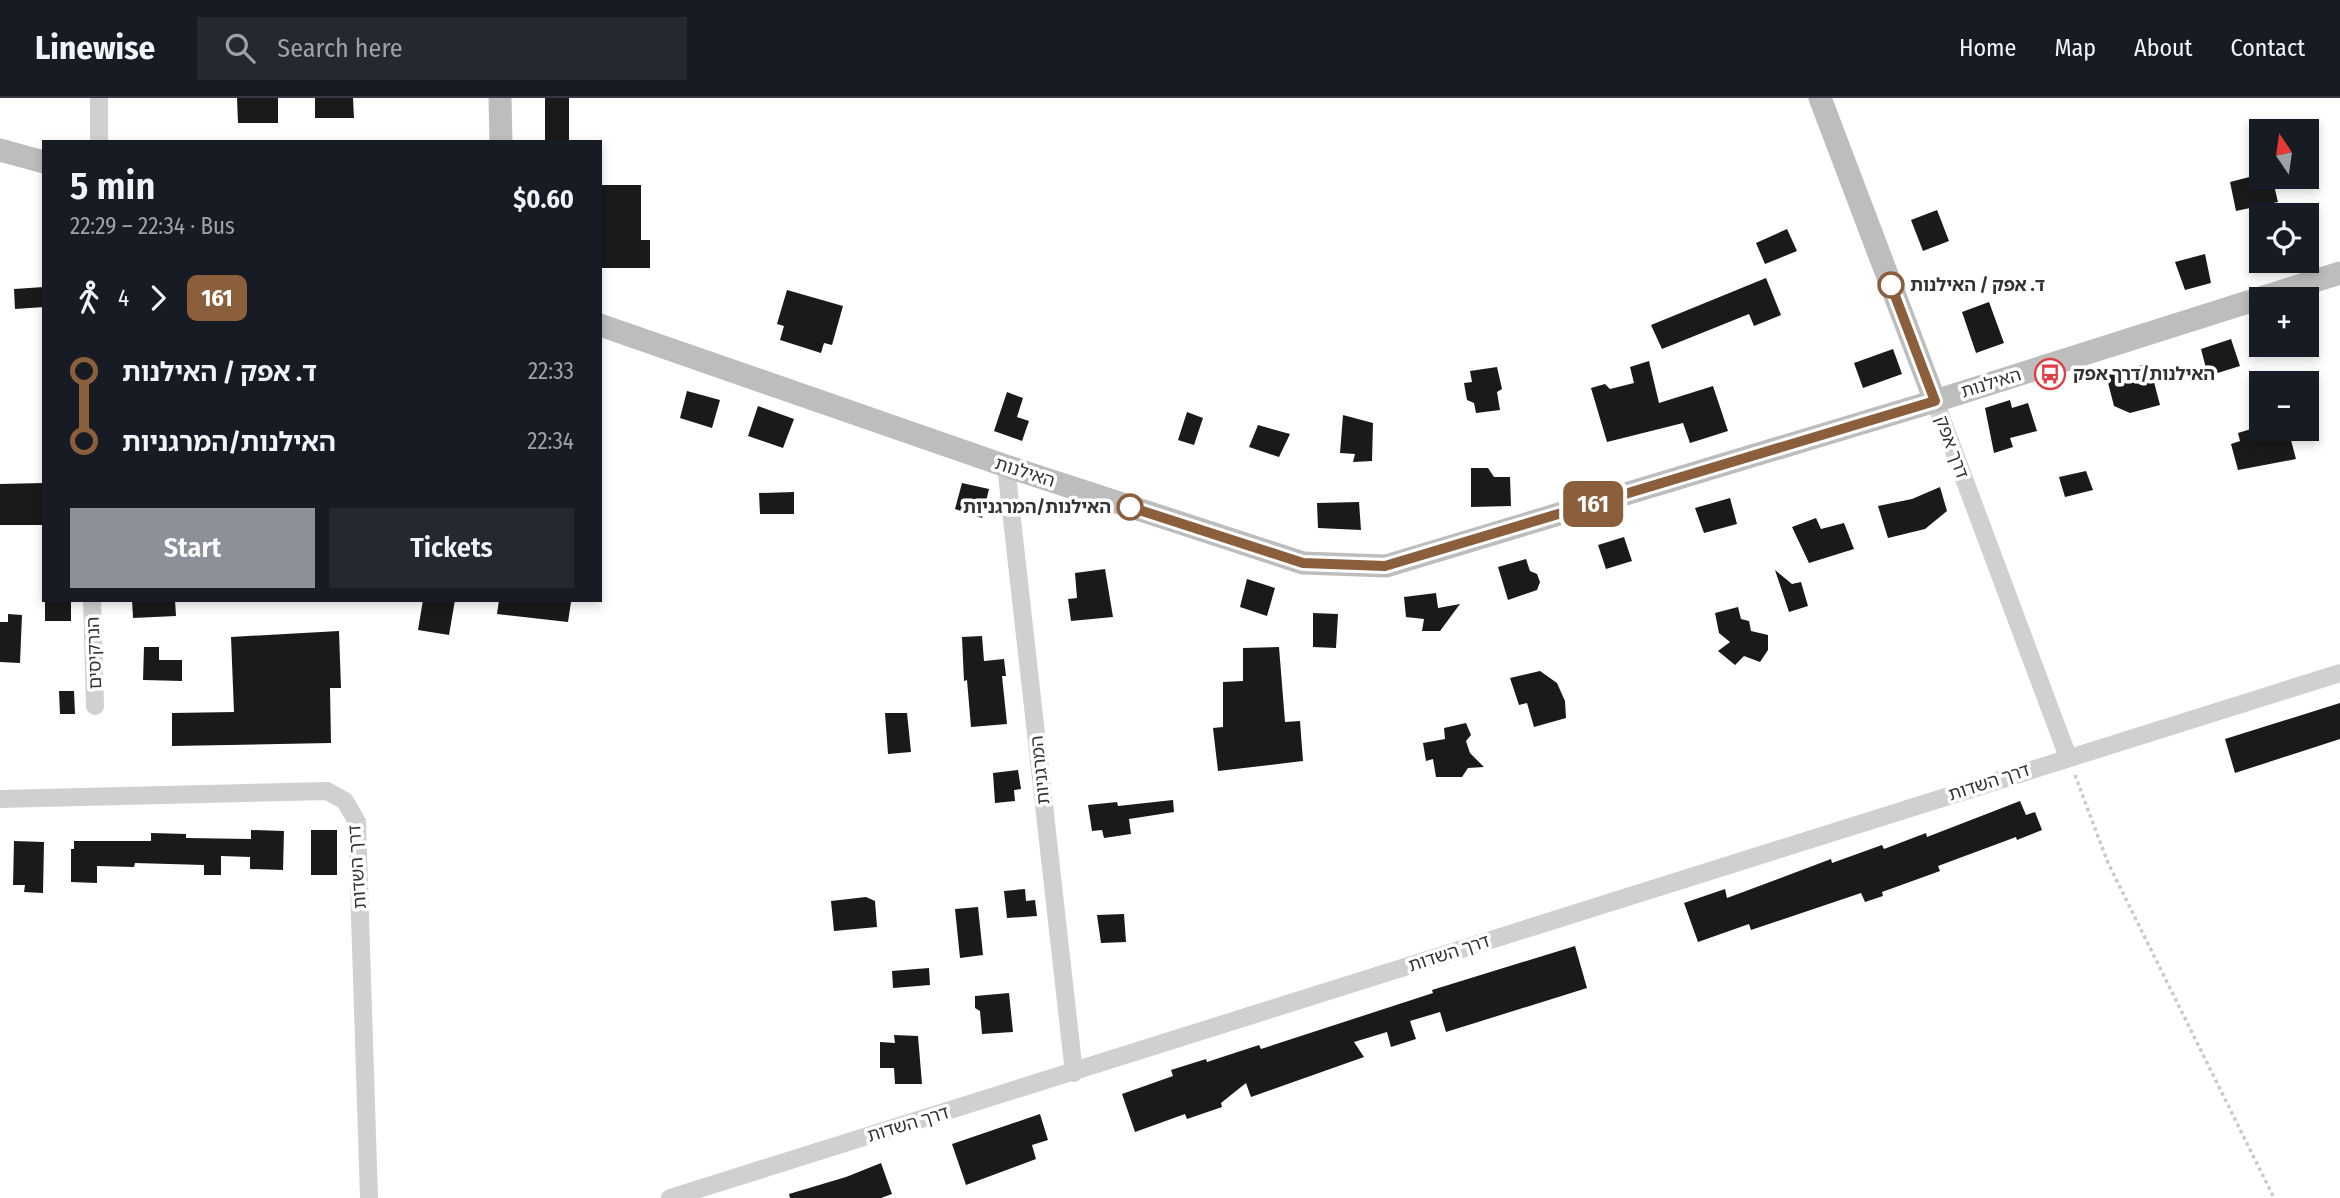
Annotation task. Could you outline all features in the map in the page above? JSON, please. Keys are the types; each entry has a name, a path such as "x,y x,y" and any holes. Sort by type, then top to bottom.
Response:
{"main road":[{"path":"500,98 501,140"},
{"name":"דרך אפק","path":"1820,98 1935,401"},
{"path":"0,150 42,161"},
{"name":"האילנות","path":"602,325 1006,466 1303,563 1385,566 1935,401 2340,273"}],"street":[{"path":"99,98 99,140"},
{"name":"דרך אפק","path":"1935,401 2068,757"},
{"name":"המרגניות","path":"1006,466 1074,1073"},
{"name":"הנרקיסים","path":"92,602 95,706"},
{"name":"דרך השדות","path":"670,1198 2340,673"},
{"name":"דרך השדות","path":"0,799 327,791 345,802 357,822 369,1198"}],"path":[{"path":"2068,757 2108,863 2274,1198"}],"building":[{"path":"237,98 278,98 278,123 238,123"},
{"path":"315,98 353,98 354,118 315,118"},
{"path":"545,98 569,98 569,140 545,140"},
{"path":"2249,177 2249,189 2275,189 2278,202 2249,203 2249,208 2236,211 2230,182"},
{"path":"602,185 641,185 641,240 650,240 650,268 602,268"},
{"path":"1937,210 1949,241 1923,251 1911,220"},
{"path":"1787,229 1797,251 1765,264 1756,243"},
{"path":"2205,254 2211,283 2185,290 2175,262"},
{"path":"1766,278 1781,315 1754,326 1749,314 1662,349 1651,325"},
{"path":"42,287 42,307 15,309 14,289"},
{"path":"787,290 843,306 832,345 824,343 821,353 780,340 784,326 777,324"},
{"path":"1989,302 2004,343 1976,353 1962,312"},
{"path":"2231,339 2240,366 2208,376 2201,349"},
{"path":"1893,349 1902,374 1863,388 1854,363"},
{"path":"1649,361 1659,403 1713,386 1728,431 1690,443 1683,423 1607,442 1591,388 1605,384 1610,389 1634,383 1630,367"},
{"path":"2149,363 2160,405 2130,413 2114,406 2106,375"},
{"path":"1497,367 1502,389 1497,392 1500,410 1476,413 1474,403 1467,400 1464,383 1472,382 1470,371"},
{"path":"687,391 720,400 712,428 680,418"},
{"path":"1007,392 1023,398 1017,417 1029,421 1022,441 994,431"},
{"path":"2010,400 2012,408 2028,403 2037,431 2010,438 2013,447 1994,453 1985,408"},
{"path":"758,406 794,419 783,448 748,436"},
{"path":"1187,412 1203,418 1194,445 1178,440"},
{"path":"1343,415 1373,423 1372,461 1353,462 1355,454 1340,453"},
{"path":"1258,425 1290,434 1279,457 1249,447"},
{"path":"2249,430 2249,441 2291,441 2296,459 2238,470 2231,444 2240,441 2238,433"},
{"path":"1471,468 1488,468 1494,477 1510,477 1511,506 1471,507"},
{"path":"2086,471 2093,490 2065,497 2059,477"},
{"path":"42,483 42,525 0,525 0,484"},
{"path":"962,483 989,489 982,518 955,509"},
{"path":"1940,487 1947,511 1925,529 1888,538 1878,506 1912,499"},
{"path":"794,492 794,514 760,514 759,493"},
{"path":"1730,498 1737,524 1704,533 1695,508"},
{"path":"1359,502 1361,530 1318,528 1317,503"},
{"path":"1816,518 1821,529 1844,523 1854,549 1809,563 1792,527"},
{"path":"1624,537 1632,561 1606,569 1598,545"},
{"path":"1526,559 1530,571 1537,574 1540,582 1537,590 1508,600 1498,567"},
{"path":"1105,569 1113,617 1071,621 1068,599 1077,598 1075,573"},
{"path":"1775,570 1792,584 1801,582 1808,606 1789,612"},
{"path":"1247,579 1275,588 1267,616 1240,607"},
{"path":"1436,593 1438,608 1460,604 1440,631 1422,631 1424,619 1406,617 1404,597"},
{"path":"45,602 71,602 71,621 45,621"},
{"path":"132,602 175,602 176,616 133,618"},
{"path":"423,602 455,602 449,635 418,630"},
{"path":"499,602 571,602 568,622 497,614"},
{"path":"1738,607 1741,619 1749,621 1751,631 1768,635 1768,650 1760,662 1744,656 1735,665 1718,651 1730,642 1719,633 1715,613"},
{"path":"1313,613 1338,614 1336,648 1313,647"},
{"path":"8,614 22,615 20,663 0,662 0,622 8,622"},
{"path":"339,631 341,688 330,688 331,743 172,746 172,713 234,712 231,637"},
{"path":"982,636 984,661 1004,659 1006,676 1002,676 1007,724 971,727 967,680 964,681 962,637"},
{"path":"144,647 159,647 159,660 182,660 182,681 143,680"},
{"path":"1279,647 1285,722 1300,721 1303,761 1218,771 1213,728 1223,727 1223,682 1243,681 1243,648"},
{"path":"1540,671 1557,683 1565,701 1566,718 1534,727 1527,703 1519,705 1510,678"},
{"path":"59,691 74,691 75,714 60,714"},
{"path":"2340,703 2340,739 2235,773 2225,739"},
{"path":"885,713 907,713 911,752 888,754"},
{"path":"1466,723 1471,735 1466,741 1470,753 1484,767 1468,768 1462,777 1436,777 1433,759 1426,761 1423,743 1445,739 1444,728"},
{"path":"1018,770 1021,789 1014,790 1015,801 995,803 993,773"},
{"path":"1173,800 1174,812 1129,819 1131,834 1104,838 1102,830 1092,831 1088,805 1117,802 1118,806"},
{"path":"2020,801 2026,815 2035,812 2042,830 1938,866 1940,871 1882,892 1883,896 1865,902 1861,893 1751,930 1749,924 1698,942 1684,903 1725,889 1727,898 1831,859 1832,863 1882,845 1884,849 1926,833 1927,837"},
{"path":"251,830 284,831 283,870 250,869 250,857 221,856 221,875 204,875 204,865 135,863 134,867 97,866 97,883 71,882 71,849 74,849 74,841 151,841 151,833 186,834 186,838 251,839"},
{"path":"311,830 337,830 337,875 311,875"},
{"path":"14,841 44,842 43,893 24,892 25,885 13,885"},
{"path":"1025,889 1026,901 1035,900 1037,916 1007,918 1004,891"},
{"path":"866,897 875,901 877,927 834,931 831,901"},
{"path":"978,907 983,955 960,958 955,909"},
{"path":"1124,914 1126,942 1101,943 1097,915"},
{"path":"1575,946 1587,988 1446,1032 1440,1012 1410,1021 1416,1039 1391,1047 1387,1032 1354,1042 1364,1057 1251,1097 1246,1083 1221,1103 1222,1107 1187,1119 1185,1114 1135,1132 1122,1094 1173,1076 1171,1070 1206,1059 1207,1062 1259,1045 1261,1049 1433,993 1432,990"},
{"path":"929,968 930,985 893,988 892,971"},
{"path":"1009,993 1013,1032 982,1034 980,1011 975,1008 975,996"},
{"path":"894,1035 918,1036 922,1084 895,1084 894,1068 880,1068 880,1042 895,1043"},
{"path":"1040,1114 1048,1140 1032,1145 1036,1159 966,1185 952,1144"},
{"path":"881,1163 892,1194 881,1198 790,1198 789,1194"}],"bus line":[{"name":"161","path":"1130,507 1303,563 1385,566 1935,401 1891,285"}],"place":[{"name":"ד. אפק / האילנות","path":"1891,285"},
{"name":"האילנות/דרך אפק","path":"2050,374"},
{"name":"האילנות/המרגניות","path":"1130,507"}]}
